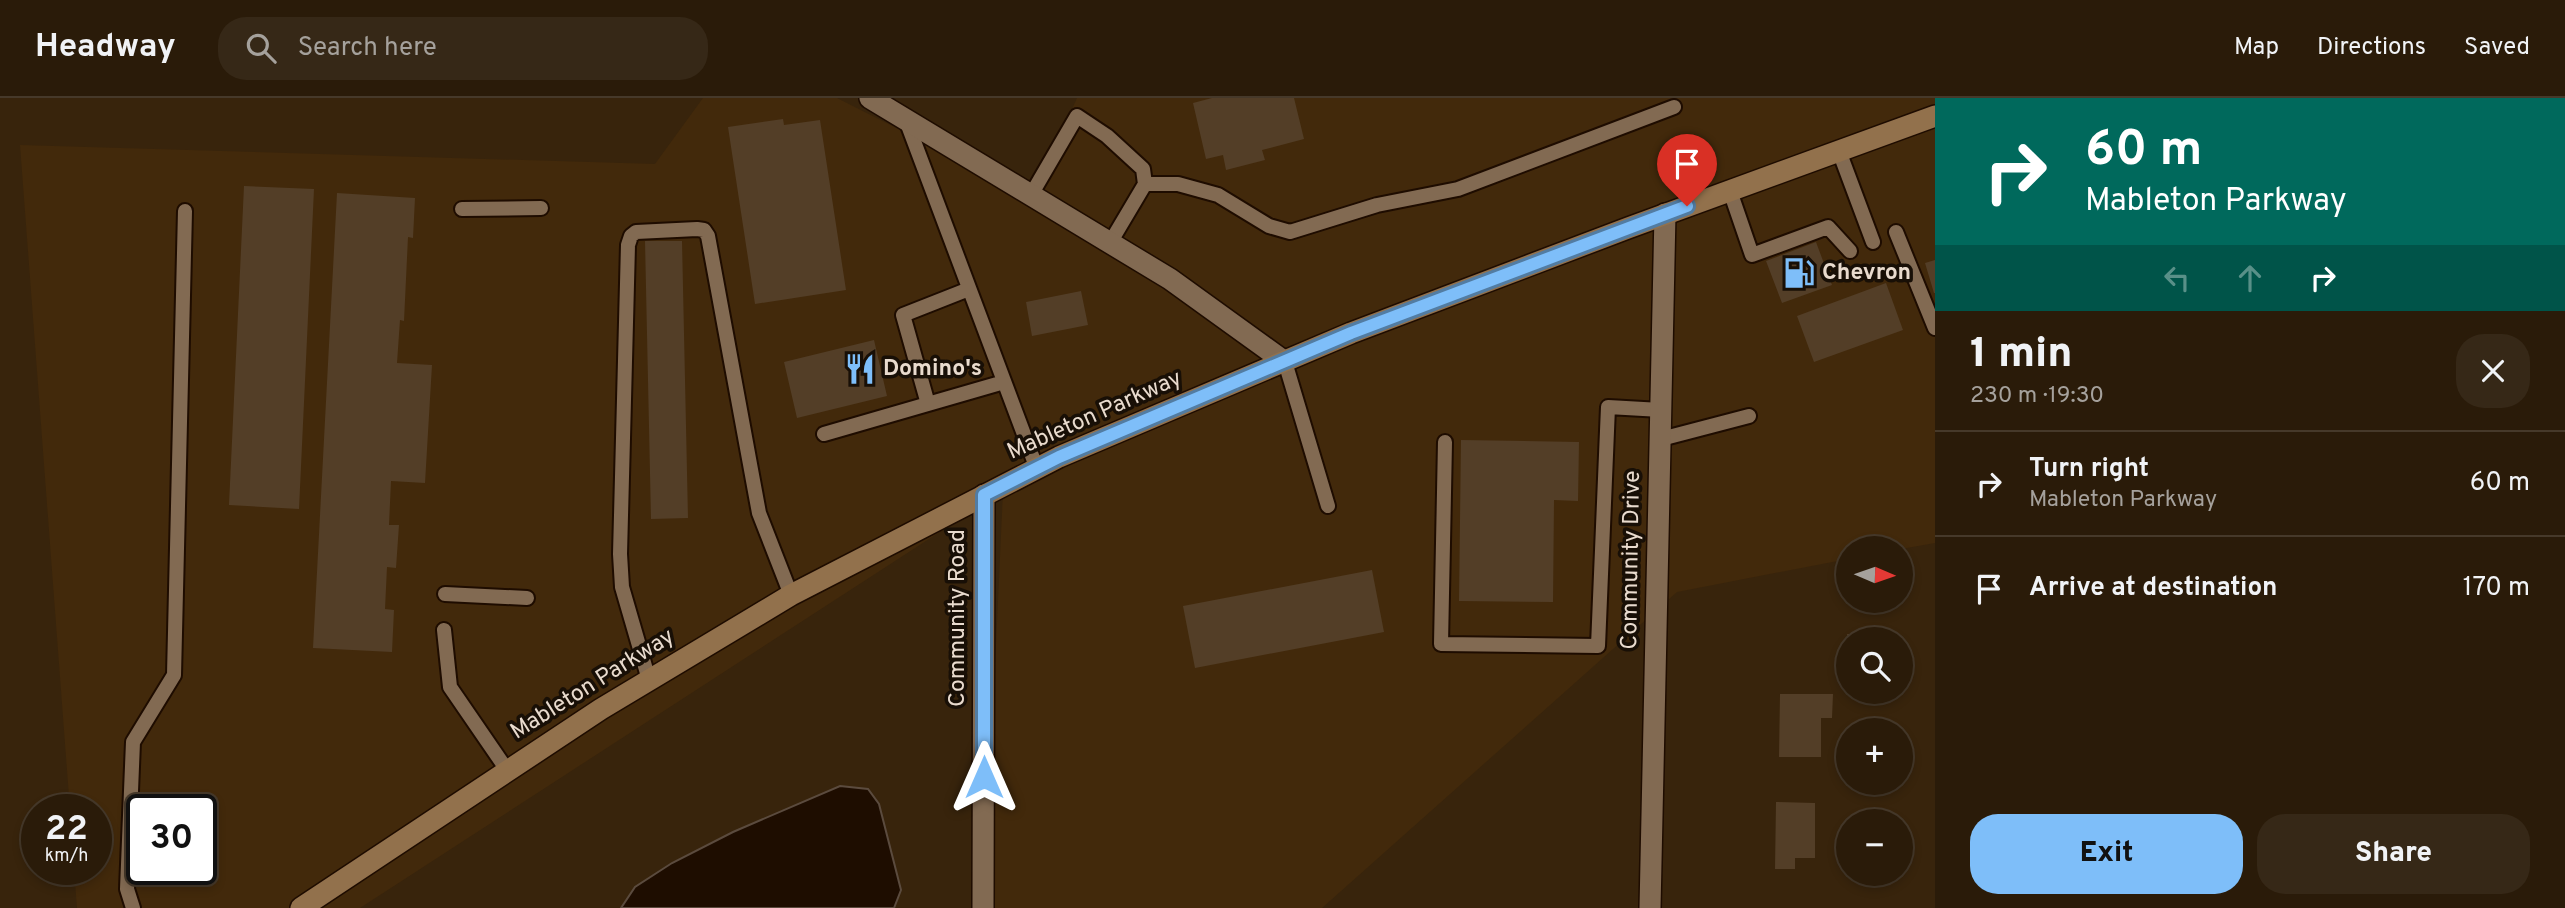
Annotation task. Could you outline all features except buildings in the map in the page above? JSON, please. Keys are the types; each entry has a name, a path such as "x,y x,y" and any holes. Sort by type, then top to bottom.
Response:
{"main road":[{"name":"Mableton Parkway","path":"301,908 507,770 649,680 791,595 1059,457 1362,328 1935,116"}],"street":[{"path":"870,98 1170,279 1284,362"},
{"name":"Community Drive","path":"1650,908 1665,214"},
{"name":"Community Road","path":"983,908 984,495"}],"lane":[{"path":"1146,184 1178,184 1218,194 1269,226 1290,232 1377,205 1458,189 1674,107"},
{"path":"1031,195 1077,116 1107,136 1143,169 1146,184 1110,243"},
{"path":"906,120 1037,469"},
{"path":"1839,151 1873,242"},
{"path":"1730,191 1752,255 1828,227 1850,251"},
{"path":"462,209 541,208"},
{"path":"132,908 127,889 133,742 174,675 185,211"},
{"path":"649,680 622,587 620,554 628,246 631,236 636,232 696,229 704,230 708,236 759,513 791,595"},
{"path":"1896,233 1935,328"},
{"path":"928,404 903,315 969,289"},
{"path":"1284,362 1328,506"},
{"path":"824,434 1004,382"},
{"path":"1445,442 1441,644 1598,646 1608,407 1661,410"},
{"path":"1661,439 1749,416"},
{"path":"445,594 527,598"},
{"path":"444,630 450,687 507,770"}],"shaded area":[{"path":"703,98 837,98 1033,197 1077,98 1935,98 1935,543 1913,547 1913,536 1836,536 1836,561 1677,592 1322,908 984,908 1003,491 360,908 77,908 75,885 112,885 112,794 69,794 20,145 655,164"},
{"path":"840,786 868,789 879,804 901,890 894,908 621,908 635,887 672,863 733,832"}],"place":[{"name":"Chevron","path":"1799,273"},
{"name":"Domino's","path":"860,369"}],"route":[{"path":"984,777 984,495 1059,457 1351,333 1687,206"}]}
